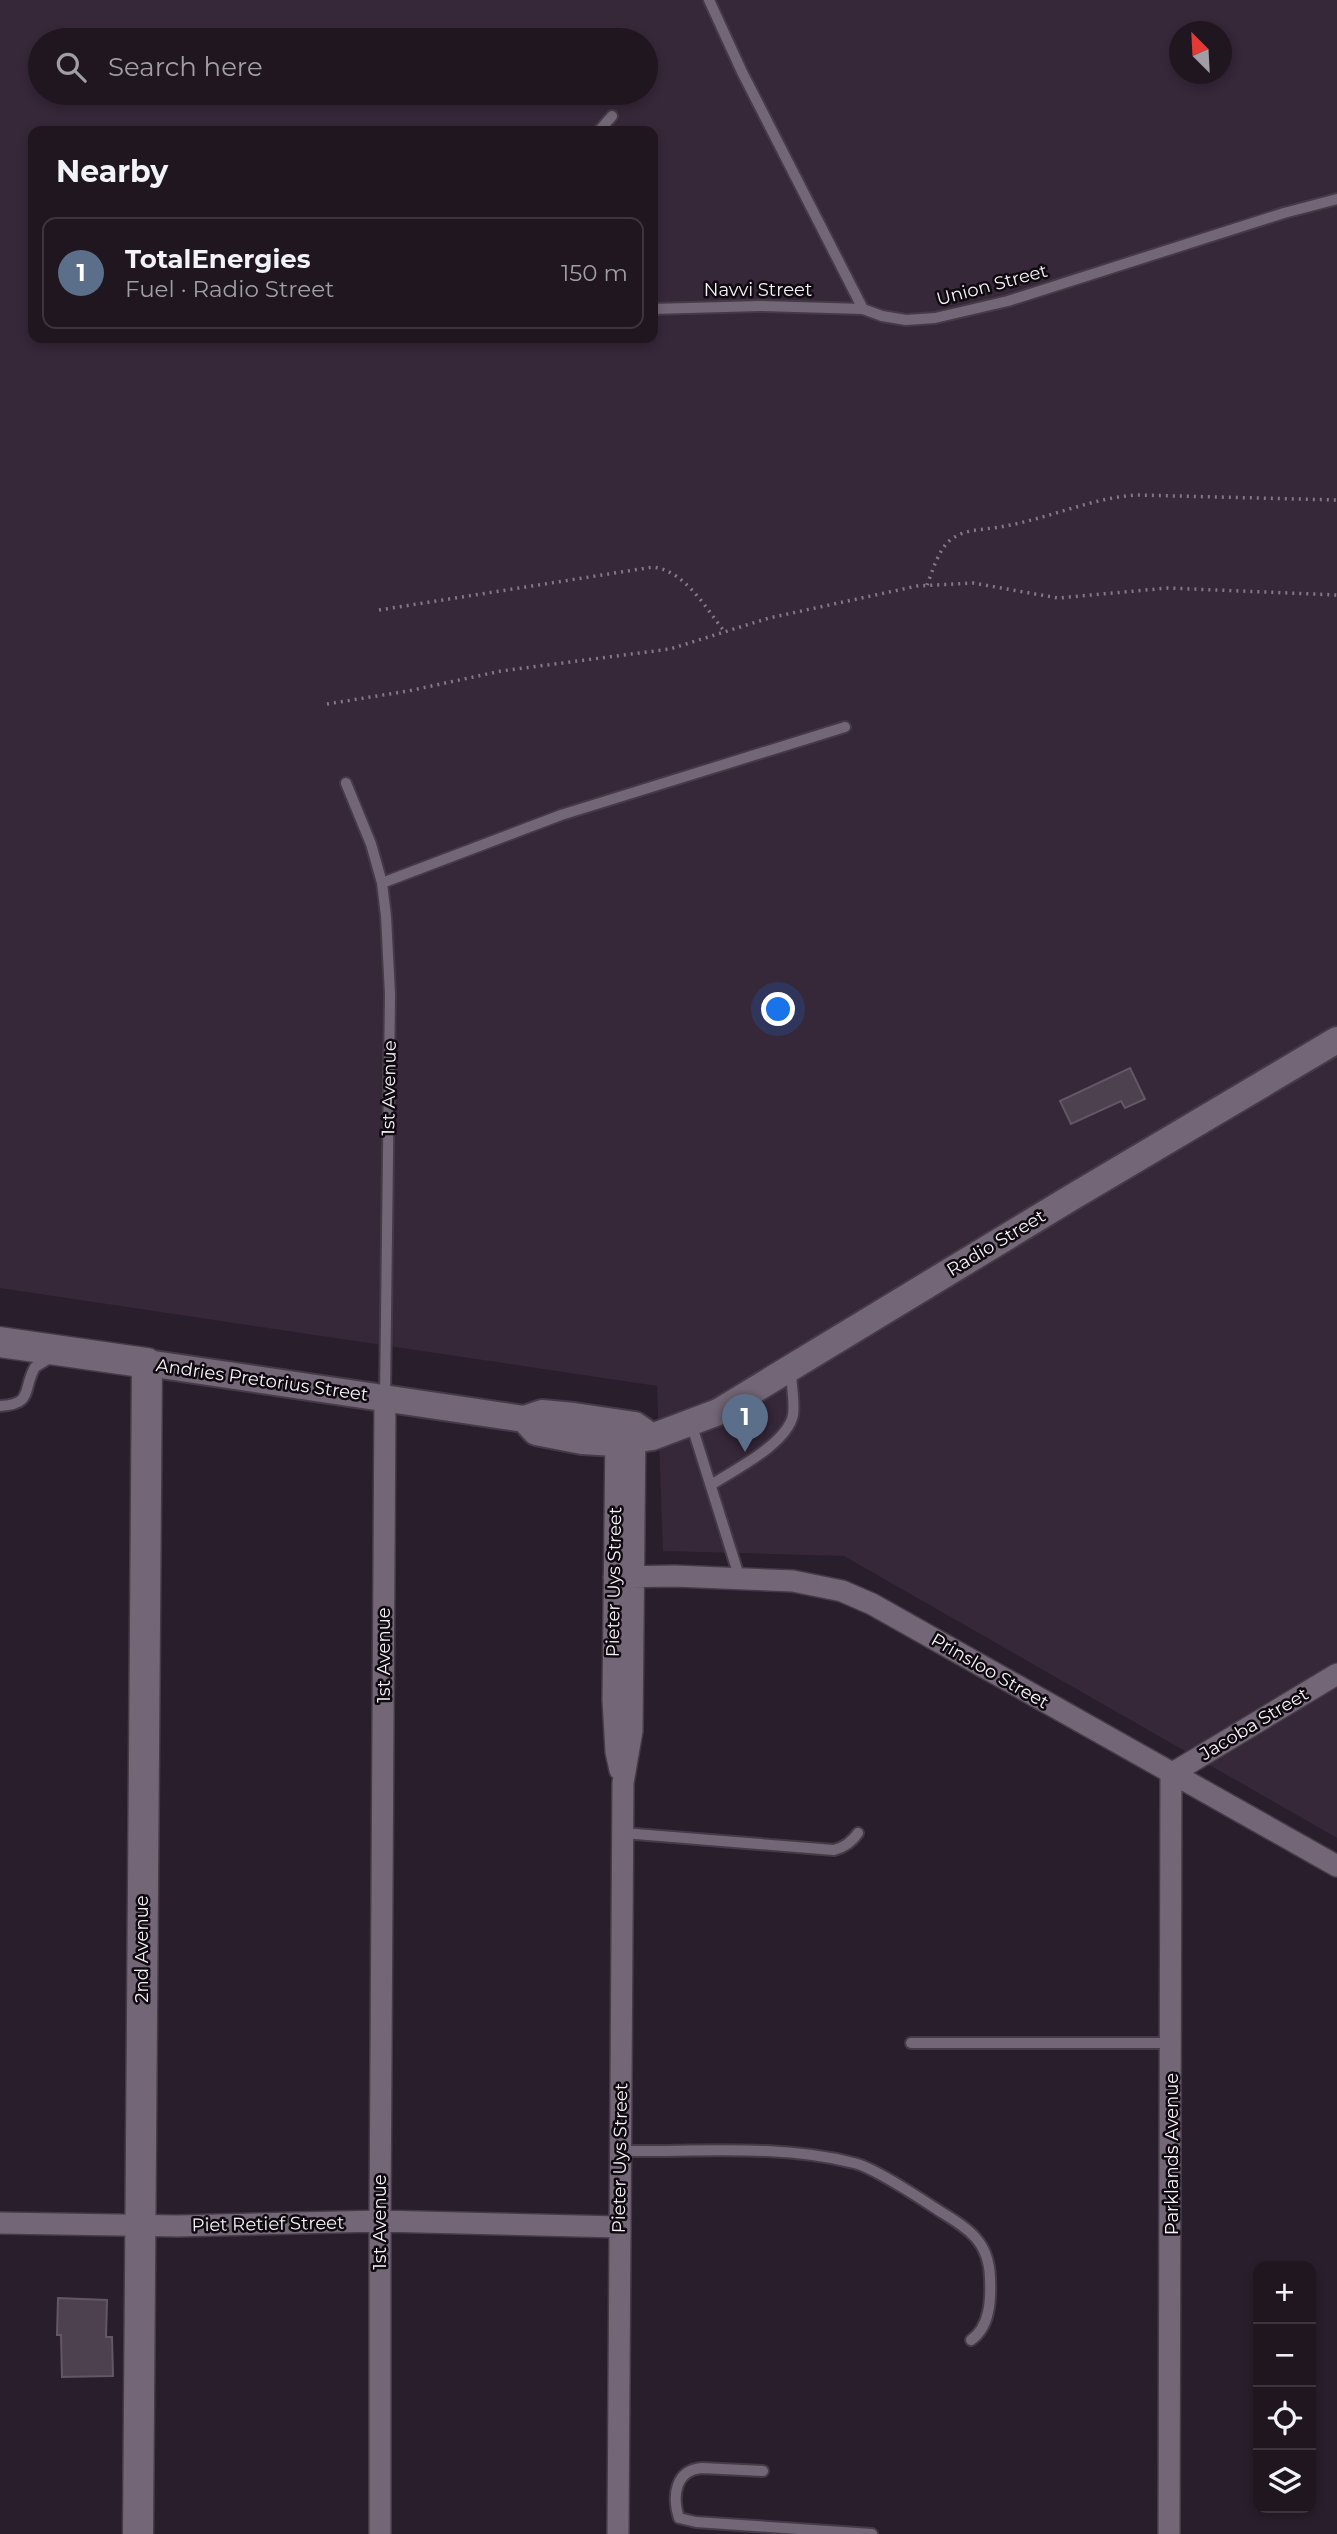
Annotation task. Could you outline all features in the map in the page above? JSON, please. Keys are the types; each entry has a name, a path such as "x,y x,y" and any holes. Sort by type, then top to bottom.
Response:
{"main road":[{"path":"0,1326 33,1347"},
{"name":"Andries Pretorius Street","path":"0,1342 148,1363"},
{"name":"2nd Avenue","path":"138,2534 148,1363"}],"street":[{"name":"Radio Street","path":"631,1434 691,1423 718,1412 1337,1040"},
{"name":"Andries Pretorius Street","path":"148,1363 524,1419 542,1413 631,1434"},
{"name":"1st Avenue","path":"380,2534 385,1397"},
{"name":"Pieter Uys Street","path":"618,2534 623,1783 632,1731 624,1577 631,1434"},
{"name":"Prinsloo Street","path":"624,1577 675,1576 793,1581 842,1591 1337,1866"},
{"name":"Jacoba Street","path":"1171,1774 1337,1674"},
{"name":"Parklands Avenue","path":"1169,2534 1171,1774"},
{"name":"Piet Retief Street","path":"0,2223 140,2225 380,2221 619,2227"}],"lane":[{"path":"709,0 742,72 863,309"},
{"path":"603,126 612,116"},
{"name":"Union Street","path":"863,309 906,320 967,313 1127,265 1296,209 1337,199"},
{"name":"Navvi Street","path":"658,309 760,306 863,309"},
{"path":"382,883 561,815 845,727"},
{"name":"1st Avenue","path":"346,783 371,844 382,883 386,916 390,994 385,1397"},
{"path":"0,1406 10,1406 23,1400 35,1367 63,1352"},
{"path":"711,1485 772,1445 786,1431 793,1415 791,1368"},
{"path":"691,1423 740,1579"},
{"path":"623,1833 834,1850 854,1840 858,1833"},
{"path":"911,2043 1172,2043"},
{"path":"620,2151 787,2152 857,2164 894,2183 961,2225 981,2242 990,2277 988,2314 981,2333 971,2340"},
{"path":"764,2471 693,2469 683,2474 678,2481 676,2508 679,2518 696,2522 872,2534"}],"path":[{"path":"927,585 943,548 953,538 973,530 1006,526 1106,498 1137,495 1337,500"},
{"path":"379,610 653,567 664,568 682,580 724,631"},
{"path":"327,704 408,691 501,671 670,649 769,618 927,585 973,583 1058,598 1168,588 1337,595"}],"shaded area":[{"path":"0,0 1337,0 1337,1838 844,1556 663,1551 657,1386 0,1288"}],"building":[{"path":"1130,1068 1145,1099 1125,1108 1121,1101 1071,1124 1060,1101"},
{"path":"58,2298 107,2300 106,2337 112,2337 113,2376 62,2377 61,2335 57,2335"}],"place":[{"name":"TotalEnergies","path":"745,1452"}]}
